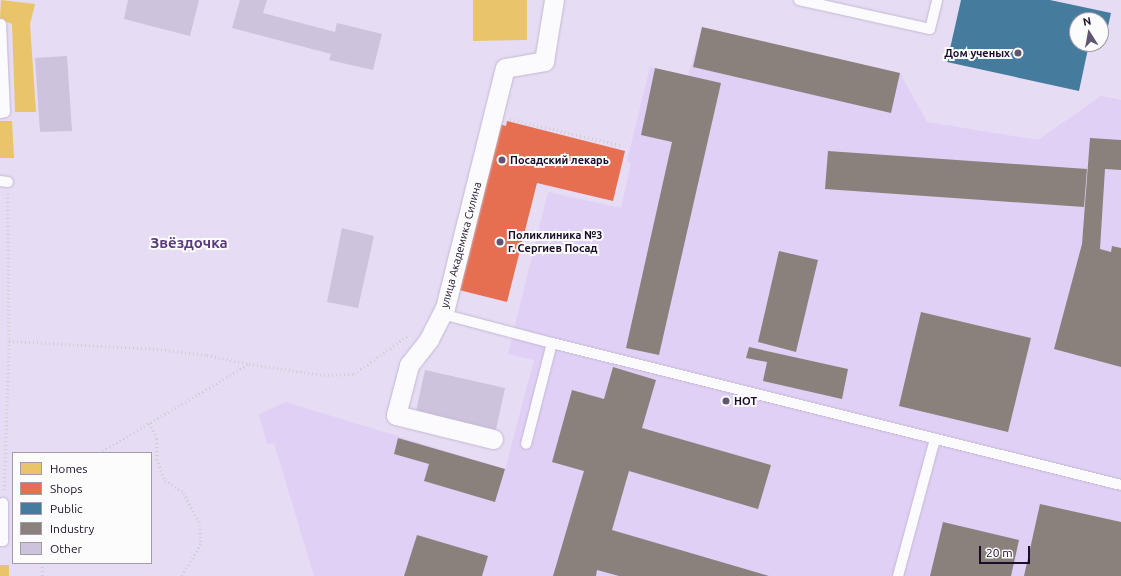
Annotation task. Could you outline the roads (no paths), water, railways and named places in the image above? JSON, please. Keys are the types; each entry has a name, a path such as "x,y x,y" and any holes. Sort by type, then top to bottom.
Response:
{"street":[{"name":"улица Академика Силина","path":"493,439 396,415 409,365 429,339 442,314 458,266 505,68 544,61 554,0"}],"lane":[{"path":"799,0 930,29 937,0"},
{"path":"0,112 5,112 1,24"},
{"path":"442,314 1121,485"},
{"path":"526,444 552,342"},
{"path":"898,576 935,439"},
{"path":"0,541 3,541 3,503"}],"place":[{"name":"Дом ученых","path":"1018,53"},
{"name":"Посадский лекарь","path":"502,160"},
{"name":"Поликлиника №3 г. Сергиев Посад","path":"500,242"},
{"name":"НОТ","path":"726,401"}],"district":[{"name":"Звёздочка","path":"189,243"}]}
